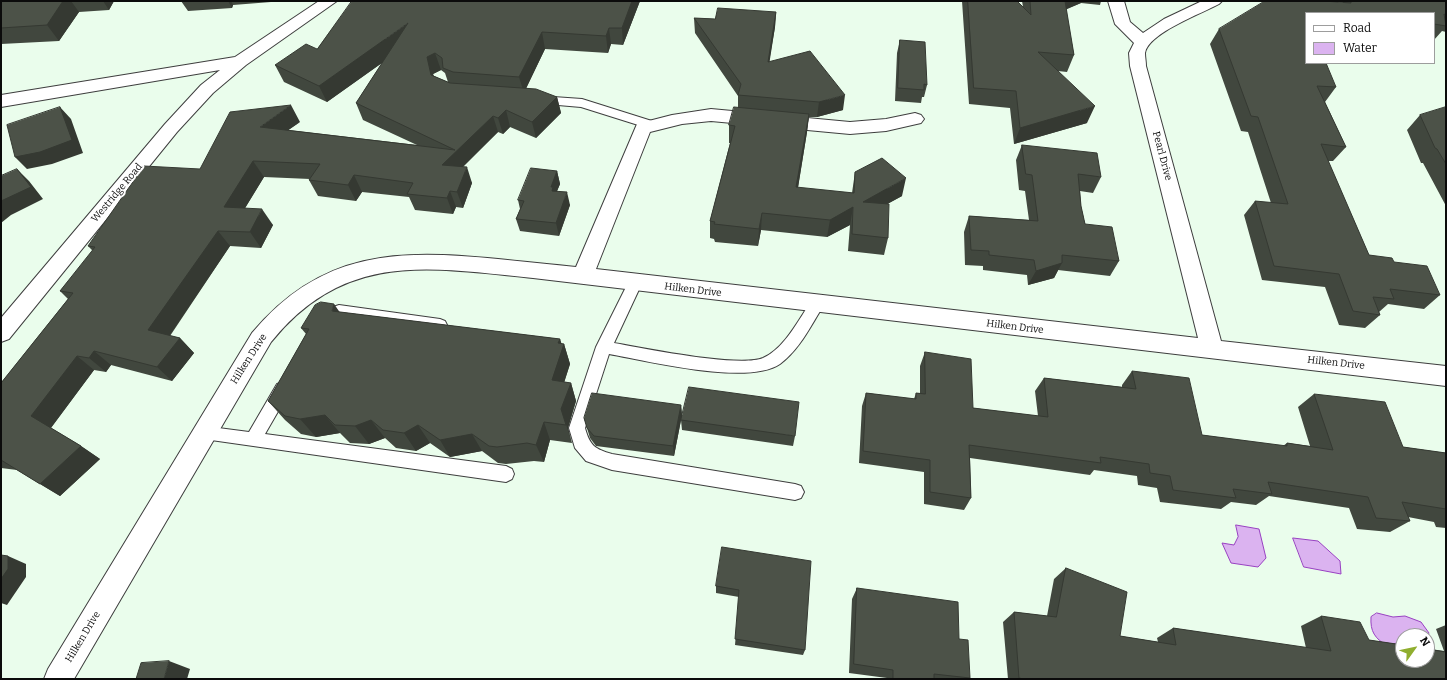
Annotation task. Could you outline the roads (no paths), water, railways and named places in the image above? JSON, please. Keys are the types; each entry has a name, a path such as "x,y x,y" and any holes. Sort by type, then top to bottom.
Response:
{"street":[{"name":"Westridge Road","path":"1,333 171,128 207,89 240,61 329,1"},
{"path":"1116,1 1123,24 1143,42 1152,34 1214,1"},
{"name":"Pearl Drive","path":"1143,42 1138,53 1138,66 1212,349"},
{"name":"Westridge Road","path":"1,102 240,61"},
{"path":"583,275 647,126 702,115 721,115 850,128 886,125 915,118"},
{"name":"Hilken Drive","path":"58,679 260,339 287,308 316,288 347,273 376,264 406,260 433,261 583,275 635,283 1446,376"}],"lane":[{"path":"524,98 582,103 647,126"},
{"path":"635,283 604,347 577,428 581,444 592,456 612,462 795,492"},
{"path":"604,347 734,368 765,365 778,356 817,304"},
{"path":"315,333 323,320 339,311 454,326"},
{"path":"253,440 288,380"},
{"path":"203,433 506,474"}],"water":[{"path":"1236,525 1259,529 1266,558 1258,567 1231,563 1222,543 1234,545 1238,537"},
{"path":"1293,538 1318,541 1340,561 1341,574 1304,567"},
{"path":"1377,613 1393,617 1405,616 1421,622 1425,628 1395,628 1395,644 1387,646 1376,637 1372,631 1371,617"}]}
